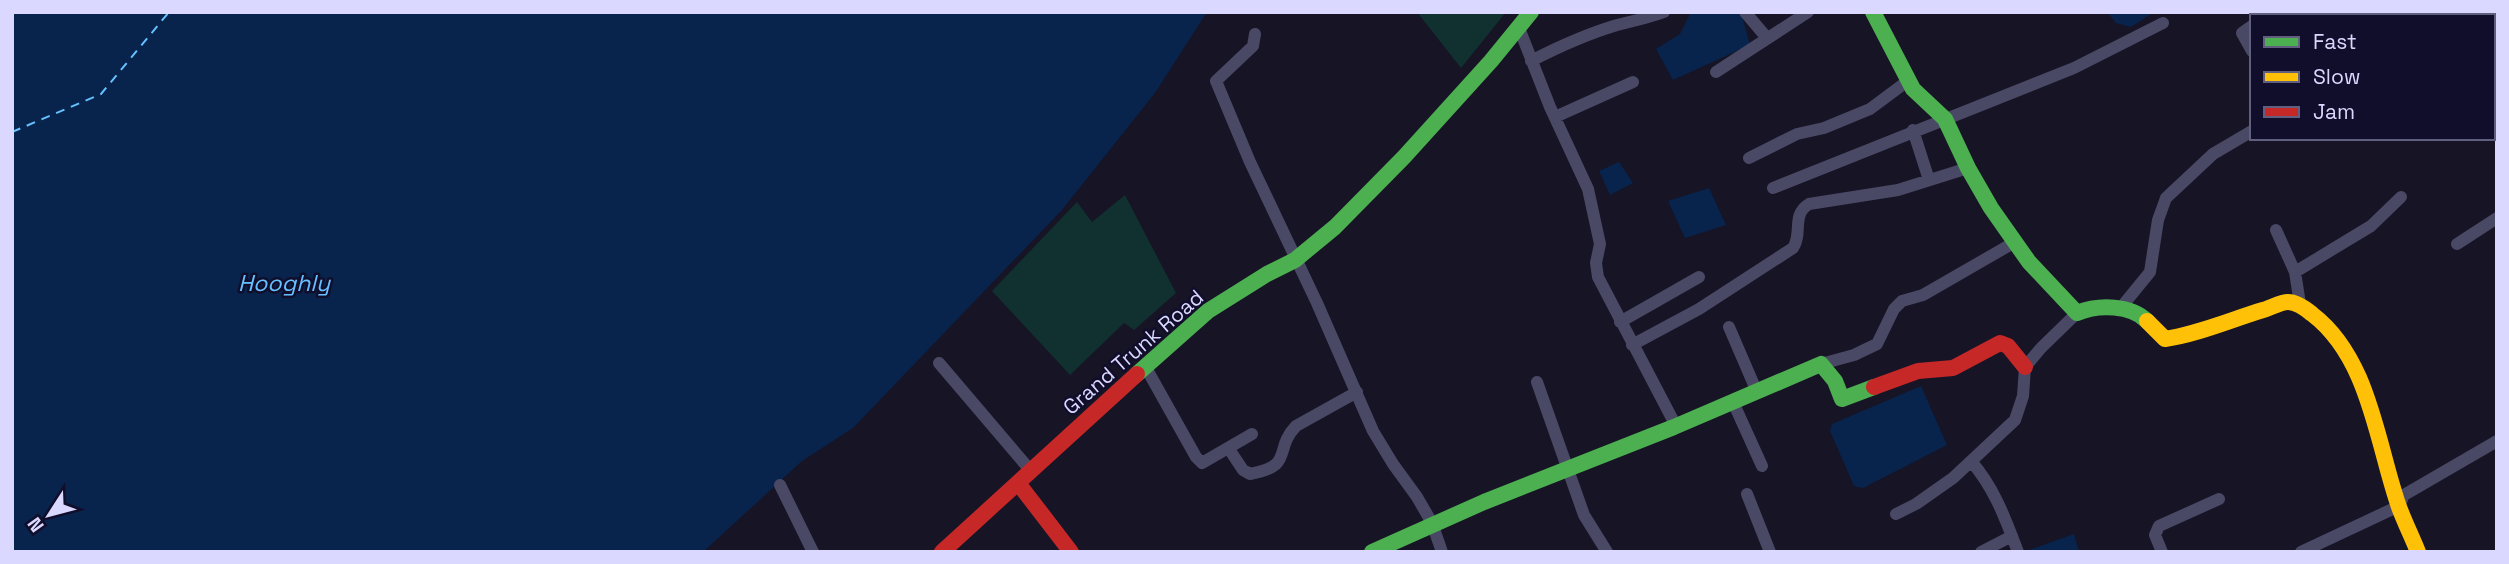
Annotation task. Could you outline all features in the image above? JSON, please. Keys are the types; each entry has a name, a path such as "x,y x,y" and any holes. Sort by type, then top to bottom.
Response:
{"street":[{"name":"Grand Trunk Road","path":"942,552 1208,311 1295,260 1335,227 1372,191 1531,12"},
{"path":"1531,61 1623,18 1664,12"},
{"path":"1745,12 1766,38"},
{"path":"1716,72 1808,12"},
{"path":"1872,12 1913,89 1945,119 1991,208 2029,262 2077,313"},
{"path":"1773,187 2074,68 2163,23"},
{"path":"2250,27 2242,33 2250,47"},
{"path":"1519,28 1591,198 1600,244 1596,270 1619,322 1676,426"},
{"path":"1255,34 1253,46 1216,81 1250,162 1381,445 1432,523 1442,552"},
{"path":"1749,158 1797,134 1824,128 1870,109 1909,80"},
{"path":"1555,117 1633,82"},
{"path":"1913,130 1929,180"},
{"path":"2119,310 2150,272 2158,220 2166,198 2213,154 2250,132"},
{"path":"1632,345 1708,304 1793,248 1797,242 1798,218 1802,208 1809,204 1898,190 1968,168"},
{"path":"2295,272 2371,226 2401,197"},
{"path":"2457,243 2497,218"},
{"path":"2276,230 2295,272 2300,304"},
{"path":"1372,552 1432,523 1569,466 1676,426 1821,364 1854,355 1877,344 1894,309 1902,301 1923,295 2015,242"},
{"path":"1619,322 1699,277"},
{"path":"1896,514 1916,504 1953,478 2015,420 2023,396 2025,367 2077,313 2092,307 2137,311 2165,339 2186,336 2290,302 2300,304 2312,312 2340,344 2374,417 2399,506 2418,552"},
{"path":"1729,327 1757,392"},
{"path":"1821,364 1835,381 1842,399 1917,371 1953,368 2000,343 2008,346 2025,367"},
{"path":"939,363 1031,471"},
{"path":"1145,366 1199,460 1205,463 1252,434"},
{"path":"1537,382 1569,466 1584,515 1607,552"},
{"path":"1228,449 1243,470 1250,474 1273,468 1296,426 1357,392"},
{"path":"1733,402 1762,466"},
{"path":"2301,552 2322,547 2399,506 2404,495 2413,489 2497,441"},
{"path":"1971,461 1986,479 2001,506 2018,552"},
{"path":"1018,484 1071,552"},
{"path":"780,485 813,552"},
{"path":"1747,494 1770,552"},
{"path":"2162,552 2155,535 2159,526 2219,499"},
{"path":"1981,552 2012,536"}],"green space":[{"path":"1417,12 1506,12 1461,68"},
{"path":"1125,195 1176,293 1134,330 1124,323 1070,375 992,291 1077,202 1092,222"}],"water":[{"name":"Hooghly","path":"12,12 1207,12 1155,93 1061,211 853,428 802,461 703,552 12,552"},
{"path":"1691,12 1741,12 1750,45 1673,80 1656,49 1680,34"},
{"path":"2107,12 2154,12 2131,27 2116,23"},
{"path":"1619,162 1633,183 1610,195 1599,171"},
{"path":"1709,188 1726,225 1685,238 1668,201"},
{"path":"1921,386 1947,445 1863,488 1854,486 1830,431 1832,424"},
{"path":"2074,534 2079,552 2029,552 2029,550"}],"ferry route":[{"path":"12,132 101,94 169,12"}],"traffic: fast":[{"path":"1137,374 1208,311 1295,260 1335,227 1404,157 1491,61 1531,12"},
{"path":"1873,12 1913,89 1945,119 1991,208 2029,262 2077,313 2105,307 2124,309 2147,321"},
{"path":"1372,552 1484,502 1674,427 1821,364 1835,381 1842,399 1874,387"}],"traffic: slow":[{"path":"2147,321 2165,339 2202,330 2285,302 2298,304 2312,314 2331,332 2347,354 2359,378 2399,507 2418,552"}],"traffic: jam":[{"path":"1874,387 1918,371 1953,368 2000,343 2008,346 2025,367"},
{"path":"942,552 1137,374"},
{"path":"1018,483 1071,552"}]}
